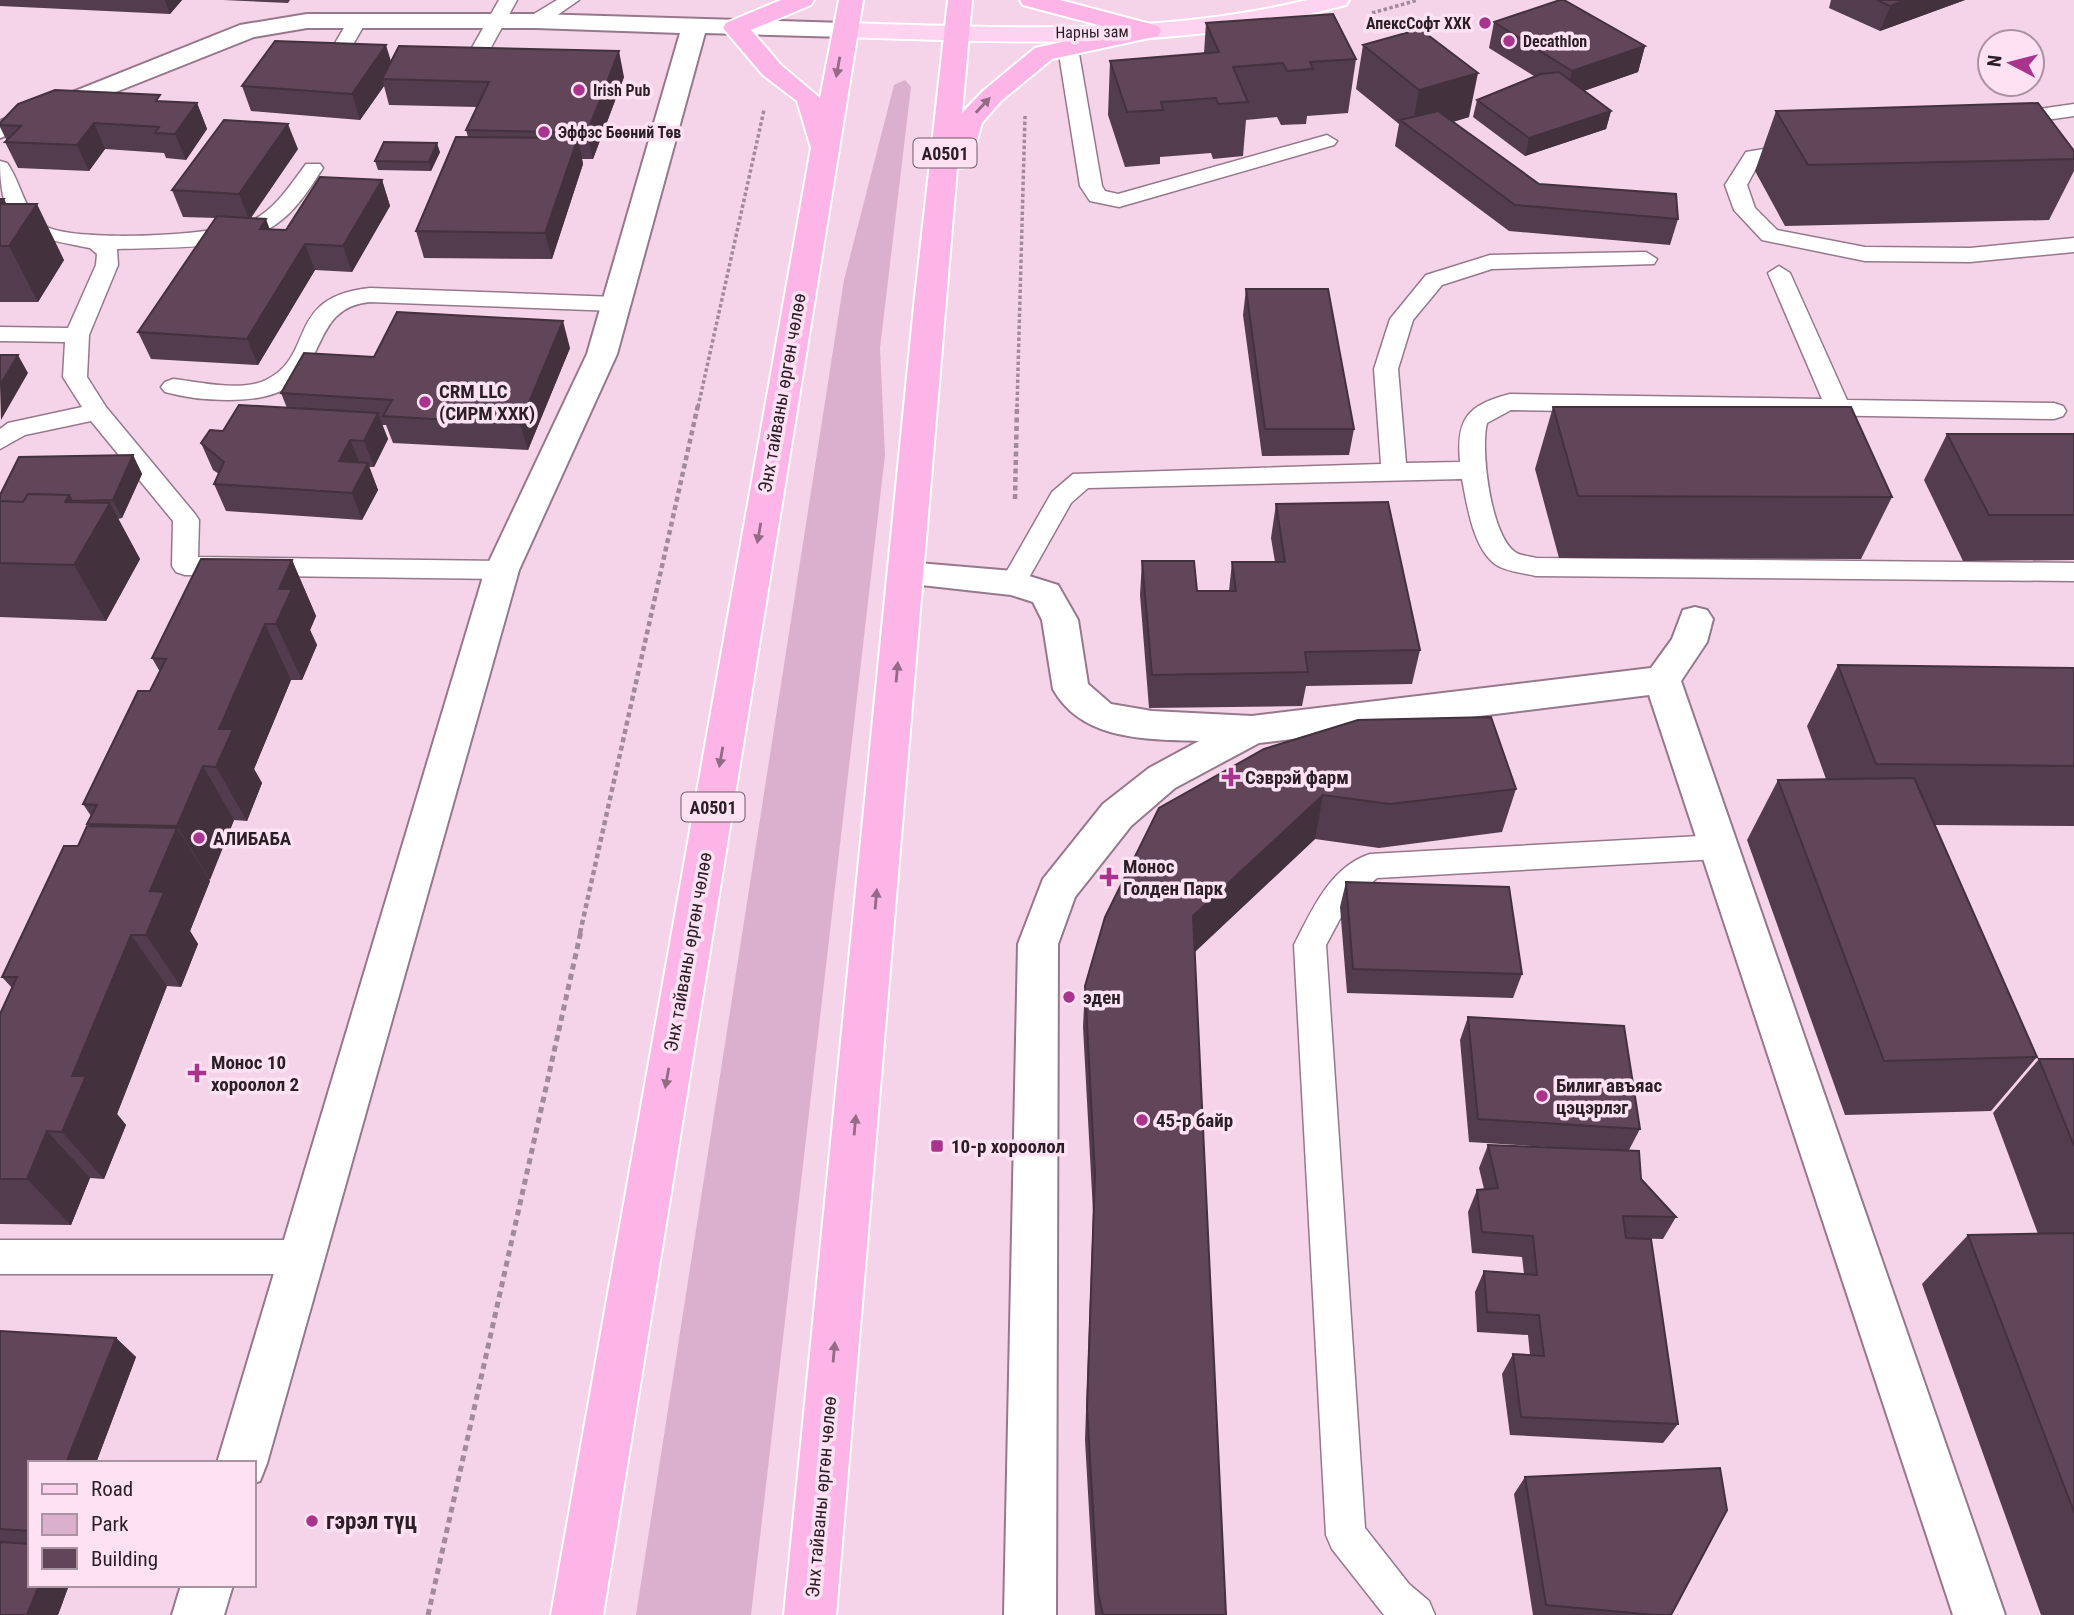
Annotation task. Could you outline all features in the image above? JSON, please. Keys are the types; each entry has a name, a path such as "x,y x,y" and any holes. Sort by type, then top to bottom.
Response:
{"highway":[{"path":"802,0 735,28 772,70 806,96 813,106 824,148"},
{"name":"Энх тайваны өргөн чөлөө","path":"810,1615 929,306 936,262 960,0"},
{"path":"1032,0 1149,31"},
{"name":"Энх тайваны өргөн чөлөө","path":"577,1615 848,15"},
{"path":"936,262 969,121 992,96 1044,53 1149,31"}],"main road":[{"name":"Нарны зам","path":"848,15 955,33 1149,31 1219,26 1292,13 1337,0"}],"street":[{"path":"0,130 249,30 363,10 501,10 536,21 735,28 848,15"},
{"path":"243,1461 502,570 602,354 694,27"},
{"path":"906,573 1013,583 1046,594 1060,620 1071,690 1100,716 1152,725 1252,730 1662,680 1689,642 1695,620"},
{"path":"1662,680 1979,1615"},
{"path":"1030,1615 1038,944 1057,890 1117,815 1161,778 1252,730"},
{"path":"198,1615 206,1587"}],"lane":[{"path":"536,21 570,0"},
{"path":"335,60 363,10"},
{"path":"471,67 501,10"},
{"path":"1069,48 1091,186 1098,196 1119,201 1327,141"},
{"path":"1984,123 2074,110"},
{"path":"1817,147 1753,156 1736,185 1745,210 1770,235 1865,254 1970,255 2074,245"},
{"path":"0,167 25,220 40,232 97,243 233,233 259,226 286,205 313,168"},
{"path":"97,243 108,252 107,265 77,335 75,377 97,412 186,520 185,566 502,570"},
{"path":"1394,471 1386,369 1402,319 1434,280 1490,262 1646,259"},
{"path":"1779,273 1838,408"},
{"path":"173,387 243,391 274,386 296,367 328,312 341,299 370,295 616,304"},
{"path":"0,334 77,335"},
{"path":"2053,411 1510,402 1483,411 1473,425 1473,470 1489,537 1503,557 1536,567 2074,572"},
{"path":"0,441 17,429 97,412"},
{"path":"1013,583 1060,498 1082,480 1473,470"},
{"path":"1415,1615 1395,1598 1346,1535 1310,945 1338,893 1370,866 1718,847"},
{"path":"0,1257 302,1257"}],"path":[{"path":"428,1615 772,70"}],"green space":[{"path":"905,80 911,87 880,348 885,455 751,1615 636,1615 844,280 894,85"}],"building":[{"path":"1560,0 1645,46 1572,71 1494,22"},
{"path":"1877,0 1905,0 1890,6"},
{"path":"1333,14 1356,59 1310,62 1313,69 1287,71 1283,63 1233,67 1248,102 1218,104 1216,98 1161,102 1163,110 1127,112 1110,61 1219,52 1206,23"},
{"path":"1420,29 1478,73 1419,90 1363,45"},
{"path":"275,41 386,45 352,94 242,86"},
{"path":"399,46 619,51 587,133 466,130 489,82 382,79"},
{"path":"1559,72 1611,111 1529,138 1477,100 1541,74"},
{"path":"55,90 160,95 156,101 197,103 175,134 155,133 159,127 94,123 77,145 5,142 21,126 0,123 18,104"},
{"path":"2038,103 2074,151 2074,159 1808,165 1776,111"},
{"path":"1438,111 1539,184 1676,194 1678,219 1515,205 1400,120"},
{"path":"224,120 288,124 239,194 172,190"},
{"path":"456,137 578,138 545,233 416,231"},
{"path":"384,142 437,143 429,162 375,161"},
{"path":"320,177 382,180 343,246 305,244 247,339 138,332 217,216 266,219 260,229 286,230"},
{"path":"0,199 4,199 1,204 37,204 9,246 0,246"},
{"path":"1246,289 1328,289 1354,429 1265,429"},
{"name":"CRM LLC (СИРМ ХХК)","path":"397,312 563,321 520,424 383,416 392,400 281,393 304,353 374,357"},
{"path":"0,355 18,355 0,385"},
{"path":"239,405 378,413 364,441 350,440 339,461 368,463 352,493 214,484 224,462 201,443 210,430 223,431"},
{"path":"1553,407 1851,407 1892,497 1578,496"},
{"path":"1947,434 2074,434 2074,515 1989,515"},
{"path":"133,455 113,500 72,501 69,495 28,494 23,502 0,501 0,495 19,457"},
{"path":"28,494 69,495 65,502 110,503 74,565 0,563 0,501 23,502"},
{"path":"1388,502 1420,650 1305,652 1308,672 1152,675 1142,561 1194,561 1197,591 1236,591 1232,562 1285,562 1276,504"},
{"path":"201,559 292,560 279,589 292,589 276,624 265,624 219,729 233,729 216,767 203,766 177,826 87,824 97,805 83,804 138,691 150,691 166,659 152,658"},
{"path":"1838,665 2074,668 2074,766 1876,764"},
{"name":"45-р байр","path":"1491,717 1516,789 1390,804 1323,795 1193,916 1226,1615 1103,1615 1098,1593 1087,1408 1095,1175 1085,986 1105,917 1159,808 1264,749 1358,720"},
{"path":"1914,778 2037,1057 1884,1061 1778,780"},
{"path":"87,826 177,828 150,891 164,892 146,935 131,935 72,1076 86,1076 62,1132 47,1131 27,1179 0,1179 0,1014 17,977 2,977 64,846 78,846"},
{"path":"1346,882 1509,887 1522,974 1353,969"},
{"name":"Билиг авъяас цэцэрлэг","path":"1468,1017 1624,1026 1640,1129 1478,1119"},
{"path":"2039,1059 2074,1059 2074,1146"},
{"path":"1488,1145 1639,1151 1641,1179 1676,1217 1623,1216 1626,1238 1651,1239 1678,1424 1521,1417 1513,1354 1544,1356 1539,1315 1487,1312 1484,1271 1537,1275 1533,1236 1482,1232 1477,1190 1498,1188"},
{"path":"2074,1233 2074,1512 1968,1235"},
{"path":"0,1331 116,1338 67,1461 28,1461 28,1531 0,1529"},
{"path":"1720,1468 1727,1510 1671,1615 1546,1605 1525,1477"},
{"path":"0,1542 28,1544 28,1587 38,1587 27,1615 0,1615"}],"place":[{"name":"АпексСофт ХХК","path":"1485,23"},
{"name":"Decathlon","path":"1509,41"},
{"name":"Irish Pub","path":"579,90"},
{"name":"Эффэс Бөөний Төв","path":"544,132"},
{"name":"CRM LLC (СИРМ ХХК)","path":"425,402"},
{"name":"Сэврэй фарм","path":"1231,777"},
{"name":"АЛИБАБА","path":"199,838"},
{"name":"Монос Голден Парк","path":"1109,877"},
{"name":"эден","path":"1069,997"},
{"name":"Монос 10 хороолол 2","path":"197,1073"},
{"name":"Билиг авъяас цэцэрлэг","path":"1542,1096"},
{"name":"45-р байр","path":"1142,1120"},
{"name":"10-р хороолол","path":"937,1146"},
{"name":"гэрэл түц","path":"312,1521"}]}
